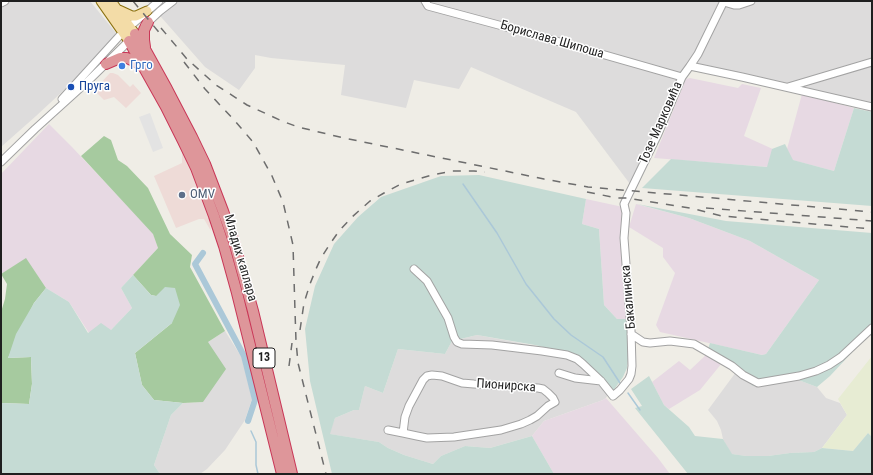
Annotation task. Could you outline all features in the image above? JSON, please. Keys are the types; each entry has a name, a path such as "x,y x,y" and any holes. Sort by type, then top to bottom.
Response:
{"highway":[{"path":"146,51 144,30 148,22"},
{"name":"13","path":"129,33 146,51"},
{"name":"Младих каплара","path":"129,33 145,68 190,155 218,228 230,266 282,474"},
{"name":"Младих каплара","path":"146,51 192,137 207,170 234,242 253,311 292,474"},
{"path":"106,64 120,58 127,58 145,68"}],"main road":[{"name":"13","path":"101,1 129,33"},
{"name":"13","path":"111,1 118,9 129,33"},
{"path":"118,9 132,16 136,16 147,11"}],"street":[{"path":"1,3 5,1"},
{"path":"1,162 106,64 147,11 159,1"},
{"path":"35,129 82,78 129,33 148,22 174,1"},
{"name":"Борислава Шипоша","path":"425,1 428,6 682,77"},
{"path":"724,2 739,5 751,1"},
{"name":"Тозе Марковића","path":"624,204 658,134 682,77 690,66 724,2"},
{"path":"787,88 872,62"},
{"path":"690,66 872,107"},
{"name":"Бакалинска","path":"624,204 626,213 624,238 631,334 643,342 650,343 670,341 694,344 758,383 799,376 829,365 841,357 872,328"},
{"path":"414,269 426,282 448,318 457,342 462,344 492,345 567,355 577,359 583,364 601,381 613,396 629,380 631,374 631,334"},
{"path":"559,373 575,378 601,381"},
{"name":"Пионирска","path":"388,430 427,438 454,437 501,430 530,420 555,402 544,389 506,385 462,383 442,376 427,376 423,380 409,406 403,433"}],"shaded area":[{"path":"1,1 90,1 120,38 1,147"},
{"path":"147,1 872,1 872,103 690,62 680,72 630,184 576,112 471,67 459,89 414,80 406,108 341,95 345,65 271,58 255,55 255,68 239,90 205,67"},
{"path":"110,73 118,75 130,87 133,84 141,93 126,108 114,97 104,100 94,90"},
{"path":"690,78 738,88 742,84 761,88 744,136 775,150 768,167 654,158 686,79"},
{"path":"802,94 854,108 834,171 792,160 787,149"},
{"path":"854,108 872,112 872,206 642,188 671,159 767,167 772,149 785,144 793,160 834,171"},
{"path":"150,113 163,148 153,152 139,117"},
{"path":"49,124 153,233 158,248 121,288 132,308 111,330 89,333 69,302 46,288 26,259 1,274 1,174"},
{"name":"OMV","path":"182,148 209,213 211,231 204,219 199,219 176,228 154,176 182,163"},
{"path":"479,175 586,199 582,224 599,229 604,305 617,319 627,319 628,359 627,368 623,377 613,391 576,355 535,345 477,335 452,341 445,354 398,349 383,393 365,386 359,410 354,410 335,418 330,434 379,442 404,455 433,464 441,456 465,446 490,448 532,436 554,474 332,474 310,381 305,329 315,286 334,244 358,217 381,197 441,176"},
{"path":"586,199 623,207 621,224 627,319 617,319 604,305 599,229 582,224"},
{"path":"636,204 689,218 750,241 819,280 766,354 762,355 660,332 656,325 675,273 663,257 663,248 629,227"},
{"path":"637,204 726,221 872,233 872,331 830,376 817,387 793,378 769,381 753,386 736,372 706,355 710,343 762,355 766,354 819,280 750,241 689,218"},
{"path":"133,275 151,295 156,296 165,287 175,288 180,305 172,323 135,353 142,385 154,400 183,403 171,415 154,465 160,474 1,474 1,403 29,404 32,384 31,357 8,358 16,334 34,303 46,288 69,302 88,333 101,323 111,330 132,308 121,288"},
{"path":"225,331 242,358 252,399 245,420 225,450 207,469 200,474 160,474 154,465 171,415 183,403 203,402 208,342"},
{"path":"477,335 575,353 608,394 603,400 544,421 532,436 490,448 465,446 441,456 433,464 404,455 379,442 329,434 335,418 354,410 359,410 365,386 383,393 398,349 445,354 452,341"},
{"path":"706,355 722,363 700,390 669,409 664,405 652,382 679,361 690,370"},
{"path":"736,372 769,381 793,378 817,387 826,398 840,403 847,415 822,448 814,452 768,456 731,454 723,439 717,421 708,410"},
{"path":"649,376 664,405 689,427 695,436 723,439 732,454 746,456 768,456 814,452 822,448 853,451 868,433 872,437 872,474 688,474 635,408 642,406 631,389"},
{"path":"606,398 670,474 554,474 532,436 544,421"}],"green space":[{"path":"104,136 111,140 118,160 127,166 148,188 170,234 192,255 190,267 225,331 208,342 226,369 203,402 183,403 154,400 142,385 135,353 172,323 156,296 151,295 133,275 158,248 153,234 81,156"},
{"path":"26,258 46,288 34,303 8,358 31,357 32,384 29,404 1,403 1,312 7,284 1,274"},
{"path":"872,356 872,437 868,433 853,451 822,448 847,415 838,399"}],"waterway":[{"path":"463,184 497,233 526,284 554,319 571,335 603,357 620,383"},
{"path":"203,253 195,264 244,356 255,400 248,421"},
{"path":"628,393 640,410"},
{"path":"251,431 256,442 256,465 258,474"}],"railway":[{"path":"133,1 162,36"},
{"path":"161,28 187,59 216,85 247,105 298,127 344,138 588,187 872,212"},
{"path":"184,62 205,89 253,142 272,176 283,202 293,245 298,363 326,474"},
{"path":"300,330 304,303 321,258 339,231 370,201 401,184 432,175 452,171 485,172"},
{"path":"587,192 617,198 627,198 690,208 722,216 872,229"},
{"path":"706,208 872,221"},
{"path":"289,366 292,343"}],"place":[{"name":"Грго","path":"122,66"},
{"name":"Пруга","path":"71,87"},
{"name":"OMV","path":"182,195"}]}
